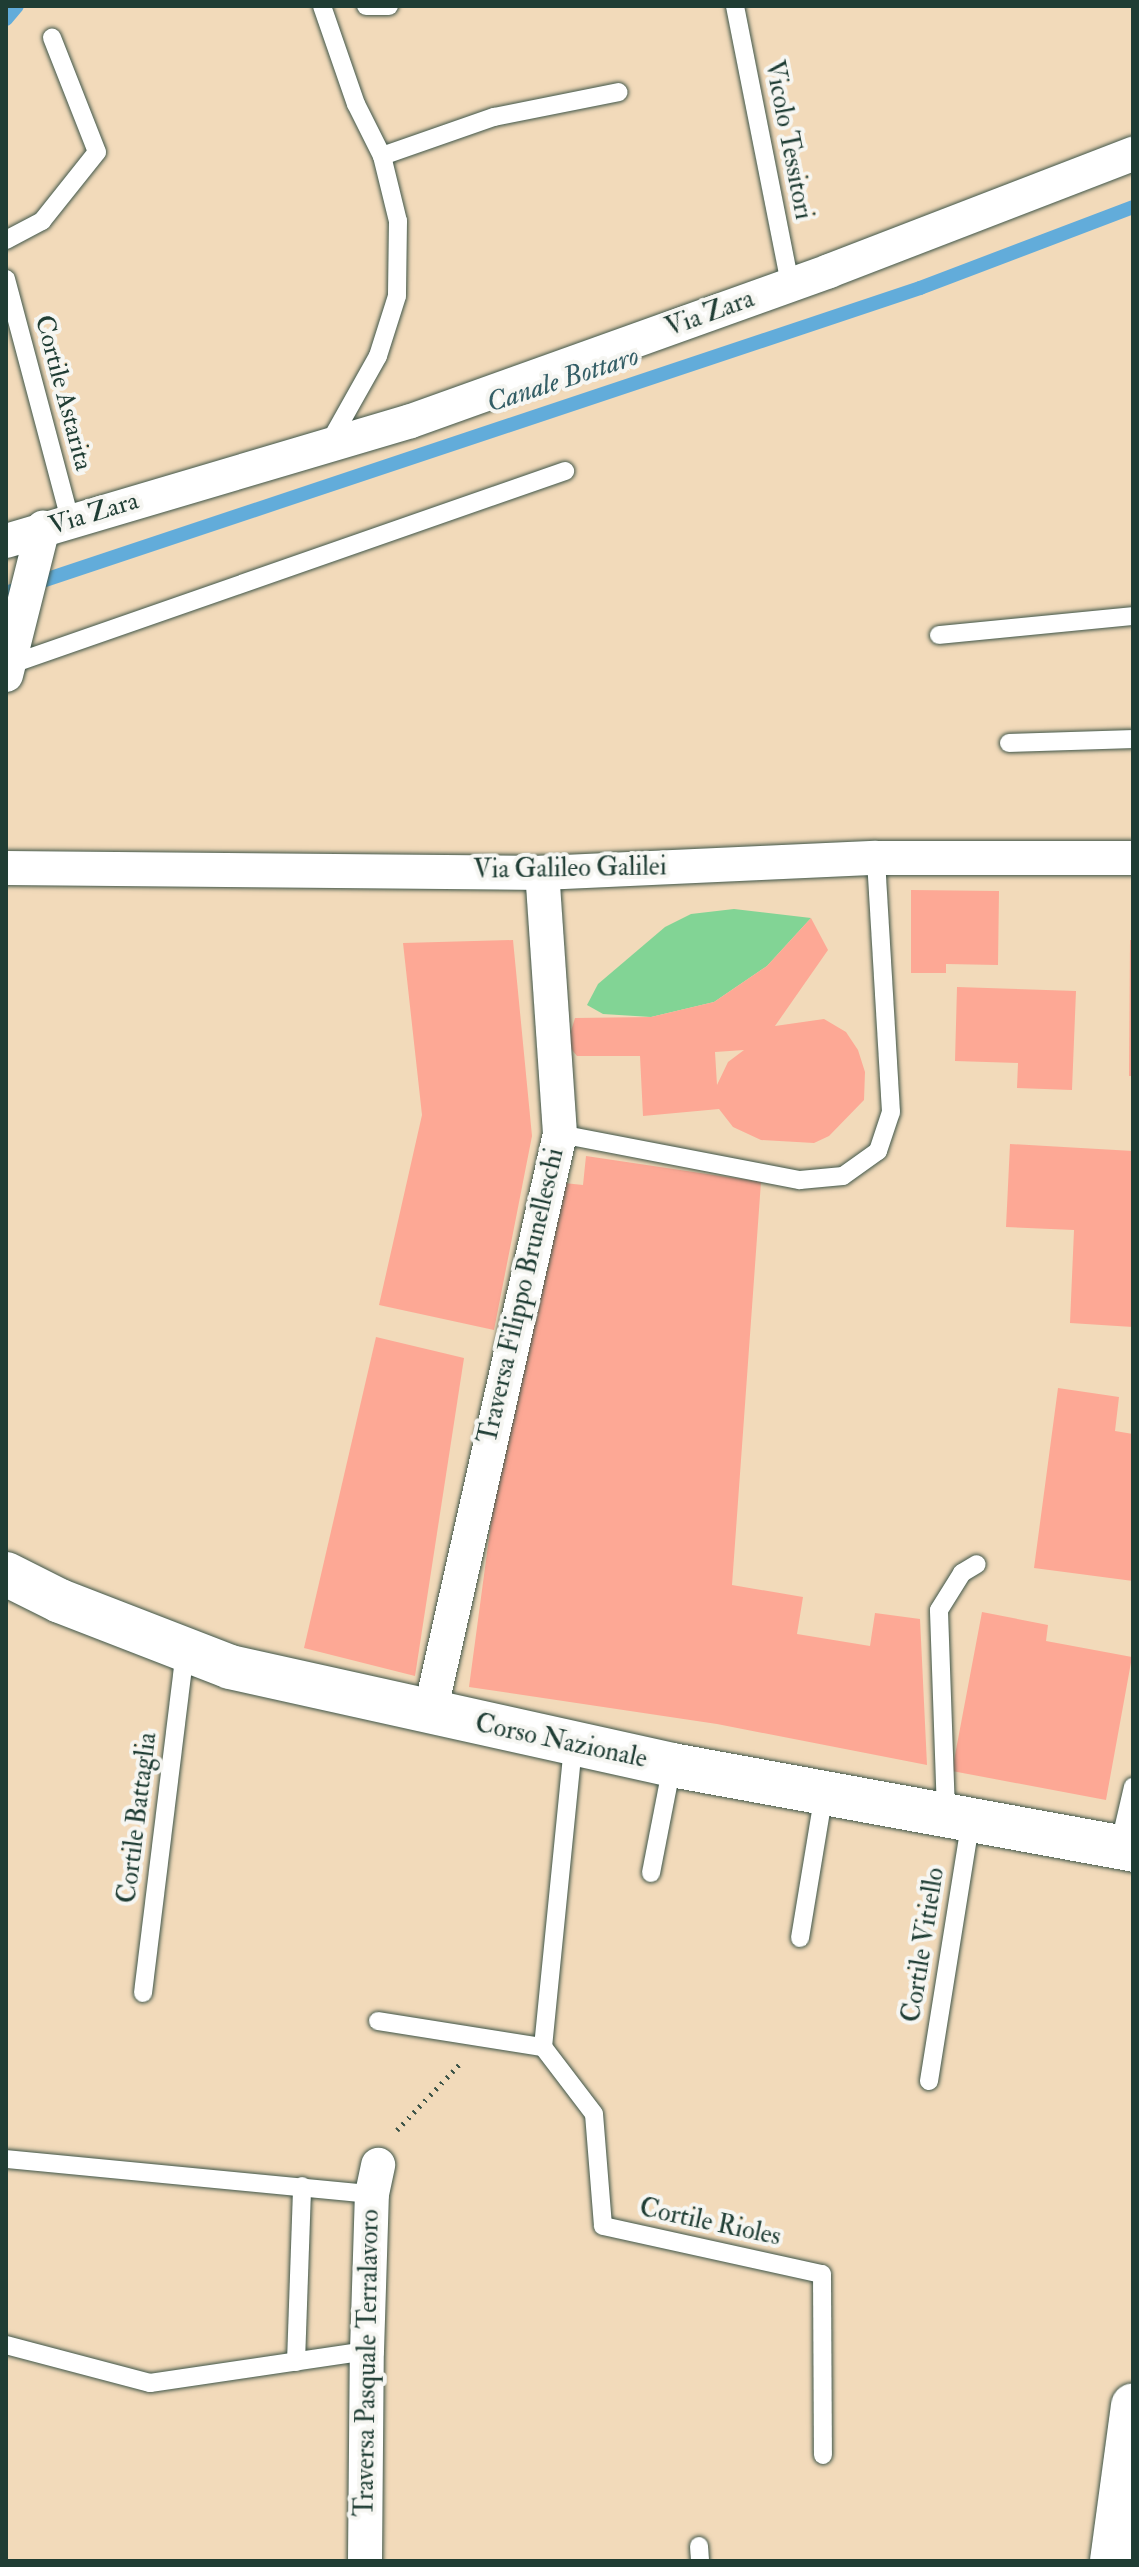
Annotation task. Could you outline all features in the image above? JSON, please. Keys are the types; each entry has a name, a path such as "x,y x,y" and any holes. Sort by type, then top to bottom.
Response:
{"main road":[{"name":"Corso Nazionale","path":"6,1574 230,1667 672,1765 959,1814 1126,1848"},
{"path":"1112,2561 1133,2405"}],"street":[{"name":"Via Zara","path":"6,541 411,421 790,285 1133,154"},
{"path":"7,670 21,616 56,524"},
{"name":"Via Galileo Galilei","path":"6,868 542,873 876,858 1133,858"},
{"name":"Traversa Filippo Brunelleschi","path":"430,1713 560,1134 542,873"},
{"name":"Traversa Pasquale Terralavoro","path":"365,2561 367,2351 375,2180"}],"lane":[{"path":"322,6 356,104 382,156 398,221 397,296 378,356 328,445"},
{"path":"366,6 389,6"},
{"name":"Vicolo Tessitori","path":"735,6 790,285"},
{"path":"6,240 42,221 97,152 52,38"},
{"path":"382,156 494,117 619,92"},
{"name":"Cortile Astarita","path":"6,279 56,524"},
{"path":"7,670 565,471"},
{"path":"939,635 1133,616"},
{"path":"1009,743 1133,739"},
{"path":"560,1134 800,1180 843,1176 878,1151 891,1112 876,858"},
{"name":"Cortile Vitiello","path":"929,2081 959,1814 939,1610 957,1579 977,1564"},
{"name":"Cortile Battaglia","path":"143,1993 185,1649"},
{"path":"378,2021 543,2047 573,1745"},
{"path":"651,1873 672,1765"},
{"path":"1126,1848 1133,1787"},
{"path":"800,1938 825,1790"},
{"name":"Cortile Rioles","path":"543,2047 594,2114 603,2226 822,2274 823,2455"},
{"path":"6,2159 302,2186 375,2180"},
{"path":"296,2362 302,2186"},
{"path":"6,2345 150,2383 367,2351"}],"path":[{"path":"375,2180 409,2113 486,2038"}],"green space":[{"path":"734,909 811,918 767,966 714,1002 651,1017 603,1014 587,1005 598,984 665,927 691,914"}],"building":[{"path":"911,890 999,891 998,965 946,964 946,973 911,973"},
{"path":"811,918 828,950 775,1026 824,1019 846,1032 858,1050 865,1072 864,1100 829,1136 814,1143 761,1140 733,1127 719,1109 643,1116 640,1056 577,1056 567,1044 575,1018 651,1017 714,1002 767,966","holes":["744,1050 728,1062 717,1085 715,1052"]},
{"path":"513,940 532,1136 494,1330 379,1305 422,1115 403,943"},
{"path":"1130,940 1133,940 1133,1076 1129,1076"},
{"path":"957,987 1076,991 1072,1090 1017,1088 1018,1063 955,1061"},
{"path":"1010,1144 1133,1151 1133,1327 1070,1323 1074,1230 1006,1227"},
{"path":"586,1156 761,1182 732,1585 803,1597 797,1634 870,1646 875,1613 920,1619 927,1765 717,1724 469,1687 506,1411 540,1279 547,1271 564,1183 583,1185"},
{"path":"376,1337 464,1358 415,1676 304,1648"},
{"path":"1058,1388 1119,1397 1115,1431 1133,1434 1133,1581 1034,1568"},
{"path":"982,1612 1048,1625 1046,1641 1132,1657 1106,1800 952,1771"}],"waterway":[{"path":"6,19 17,6"},
{"name":"Canale Bottaro","path":"6,593 920,288 1133,207"}]}
